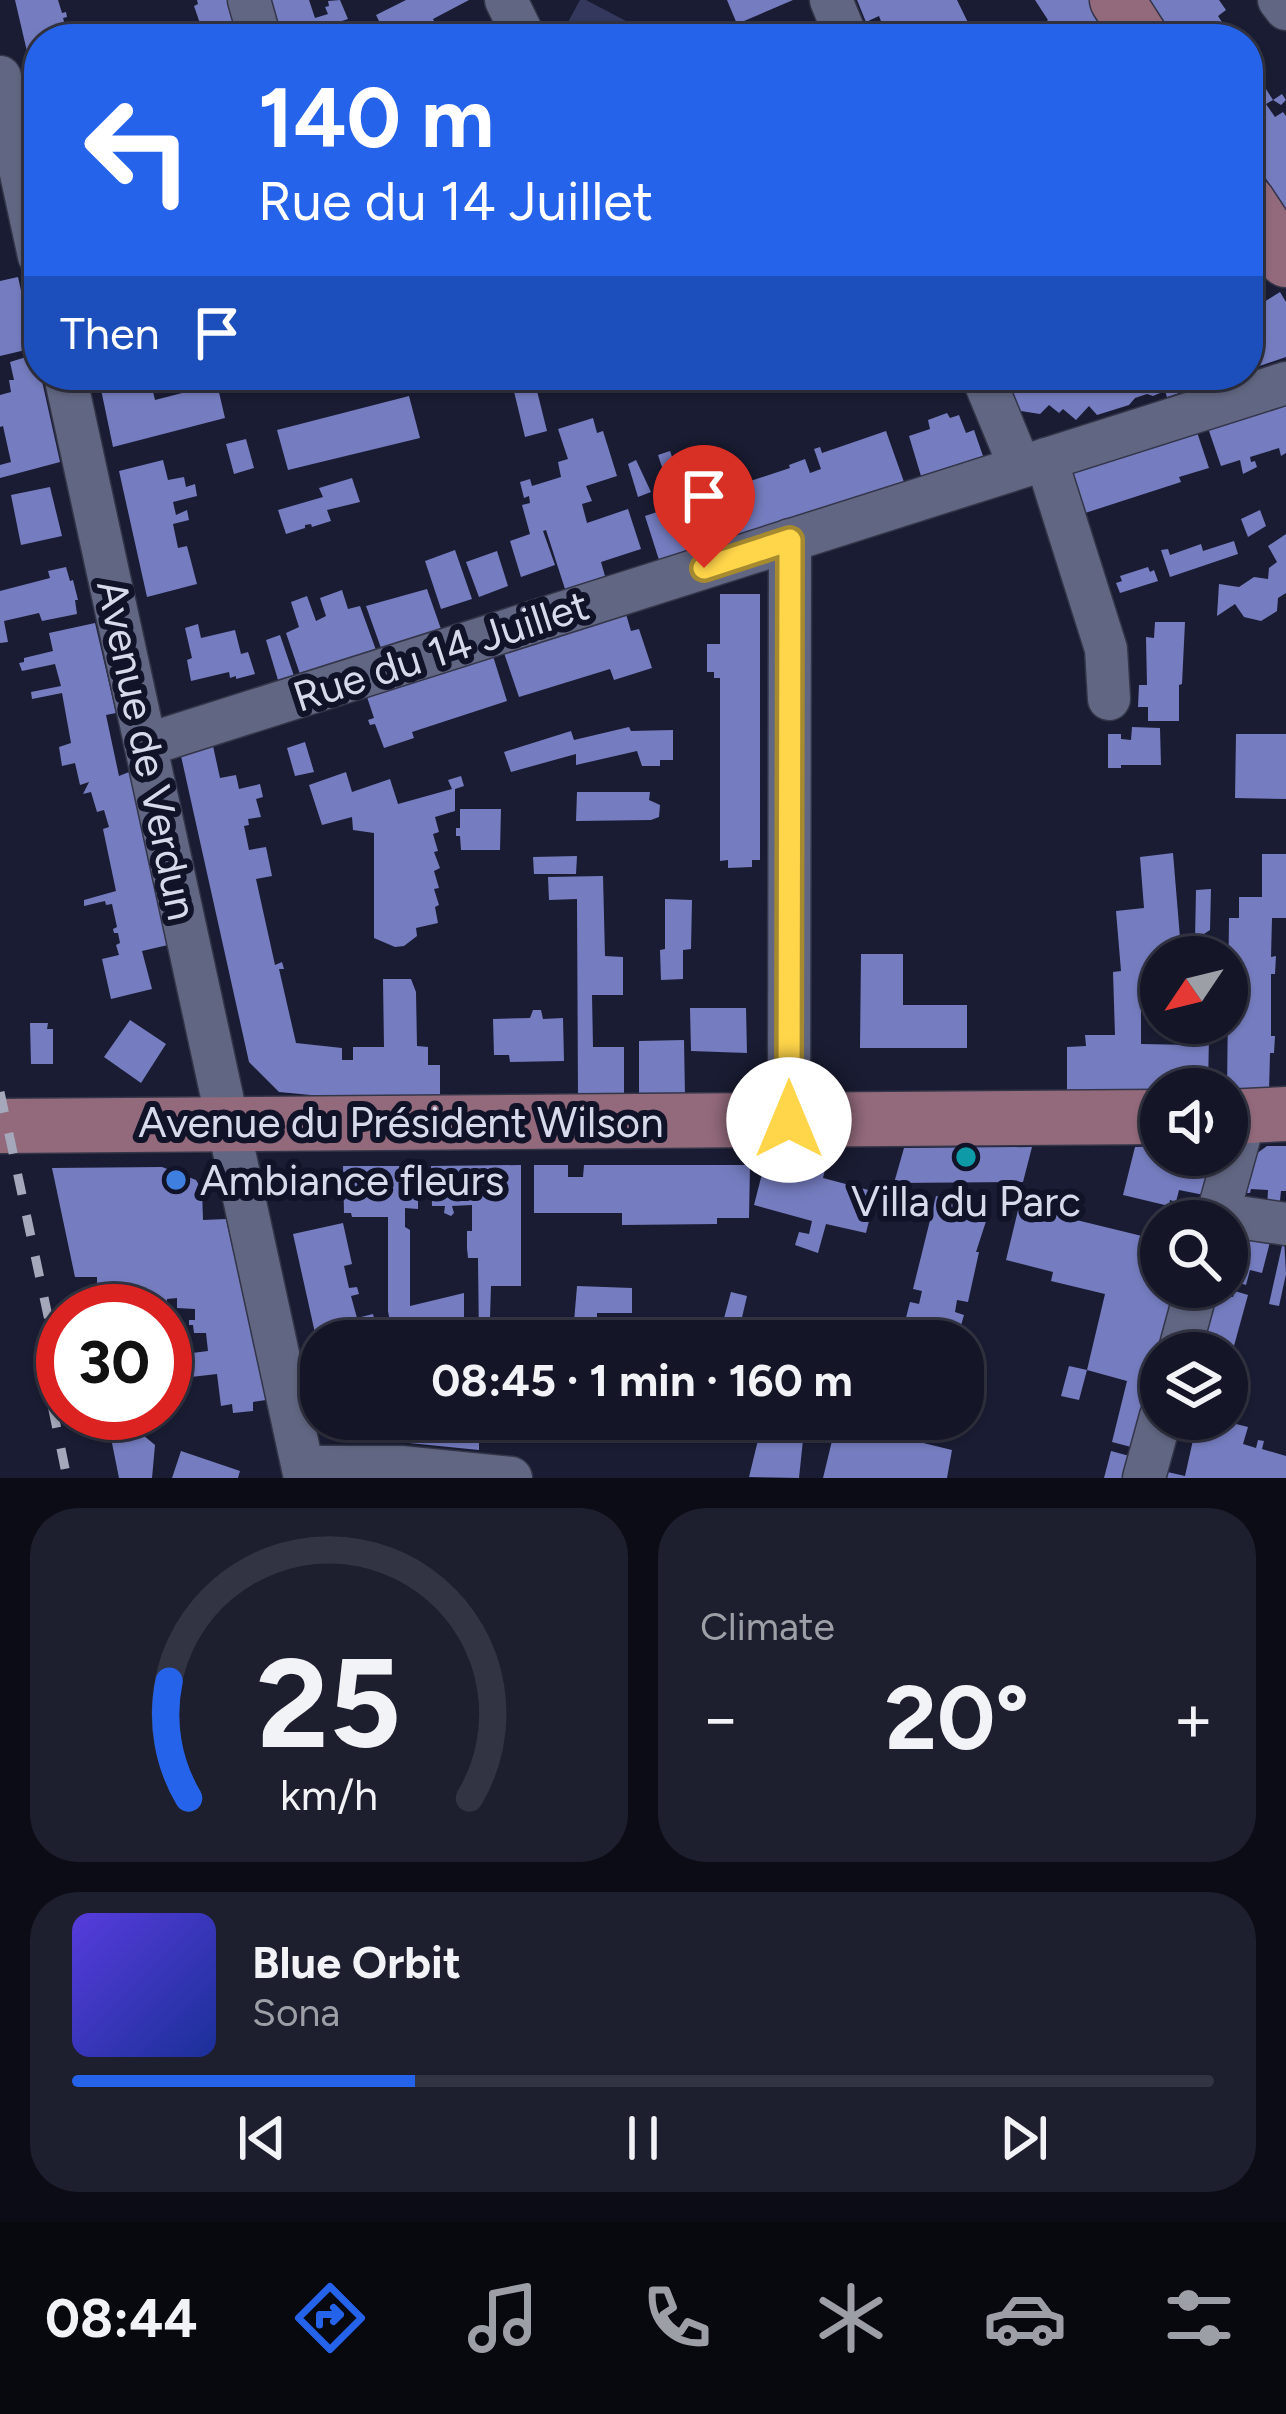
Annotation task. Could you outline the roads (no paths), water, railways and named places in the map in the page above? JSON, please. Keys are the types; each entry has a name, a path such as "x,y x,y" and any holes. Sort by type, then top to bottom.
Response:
{"main road":[{"path":"1263,225 1286,260"},
{"name":"Avenue du Président Wilson","path":"0,1126 1140,1118"}],"street":[{"path":"1279,0 1286,9"},
{"path":"0,77 24,160"},
{"name":"Rue du 14 Juillet","path":"146,745 1286,383"},
{"name":"Avenue de Verdun","path":"68,390 304,1472"},
{"path":"991,390 1033,463 1106,649 1109,700"},
{"path":"789,1120 790,540"},
{"path":"1223,1200 1253,1116"},
{"path":"1248,1220 1286,1224"},
{"path":"1144,1478 1154,1440"},
{"path":"304,1472 401,1467 511,1478"}],"railway":[{"path":"0,1092 41,1284"},
{"path":"59,1440 67,1478"}],"place":[{"name":"Villa du Parc","path":"966,1157"},
{"name":"Ambiance fleurs","path":"176,1180"}]}
